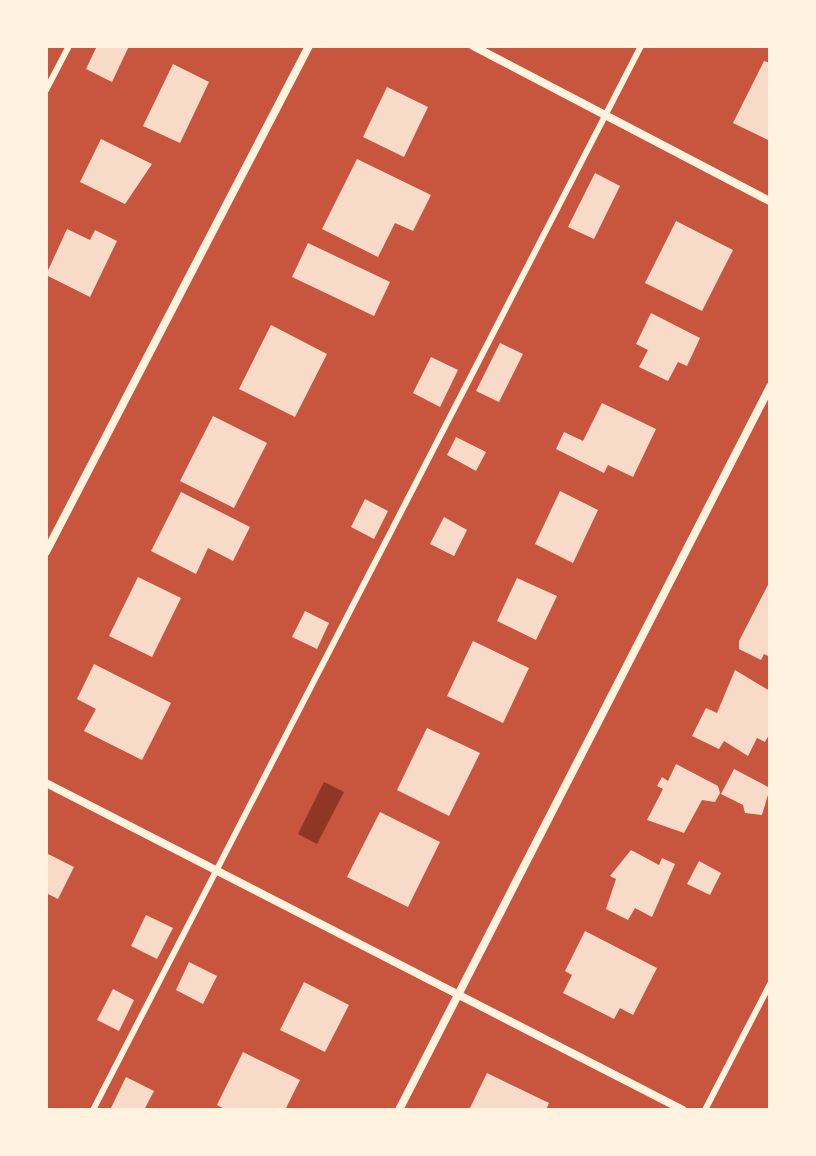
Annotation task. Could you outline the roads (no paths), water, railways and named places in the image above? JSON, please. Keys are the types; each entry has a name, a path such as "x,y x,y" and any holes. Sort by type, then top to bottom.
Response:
{"street":[{"path":"46,552 309,46"},
{"path":"473,46 770,201"},
{"path":"399,1110 770,387"},
{"path":"46,783 683,1110"}],"lane":[{"path":"46,90 69,46"},
{"path":"93,1110 641,46"},
{"path":"705,1110 770,984"}]}
